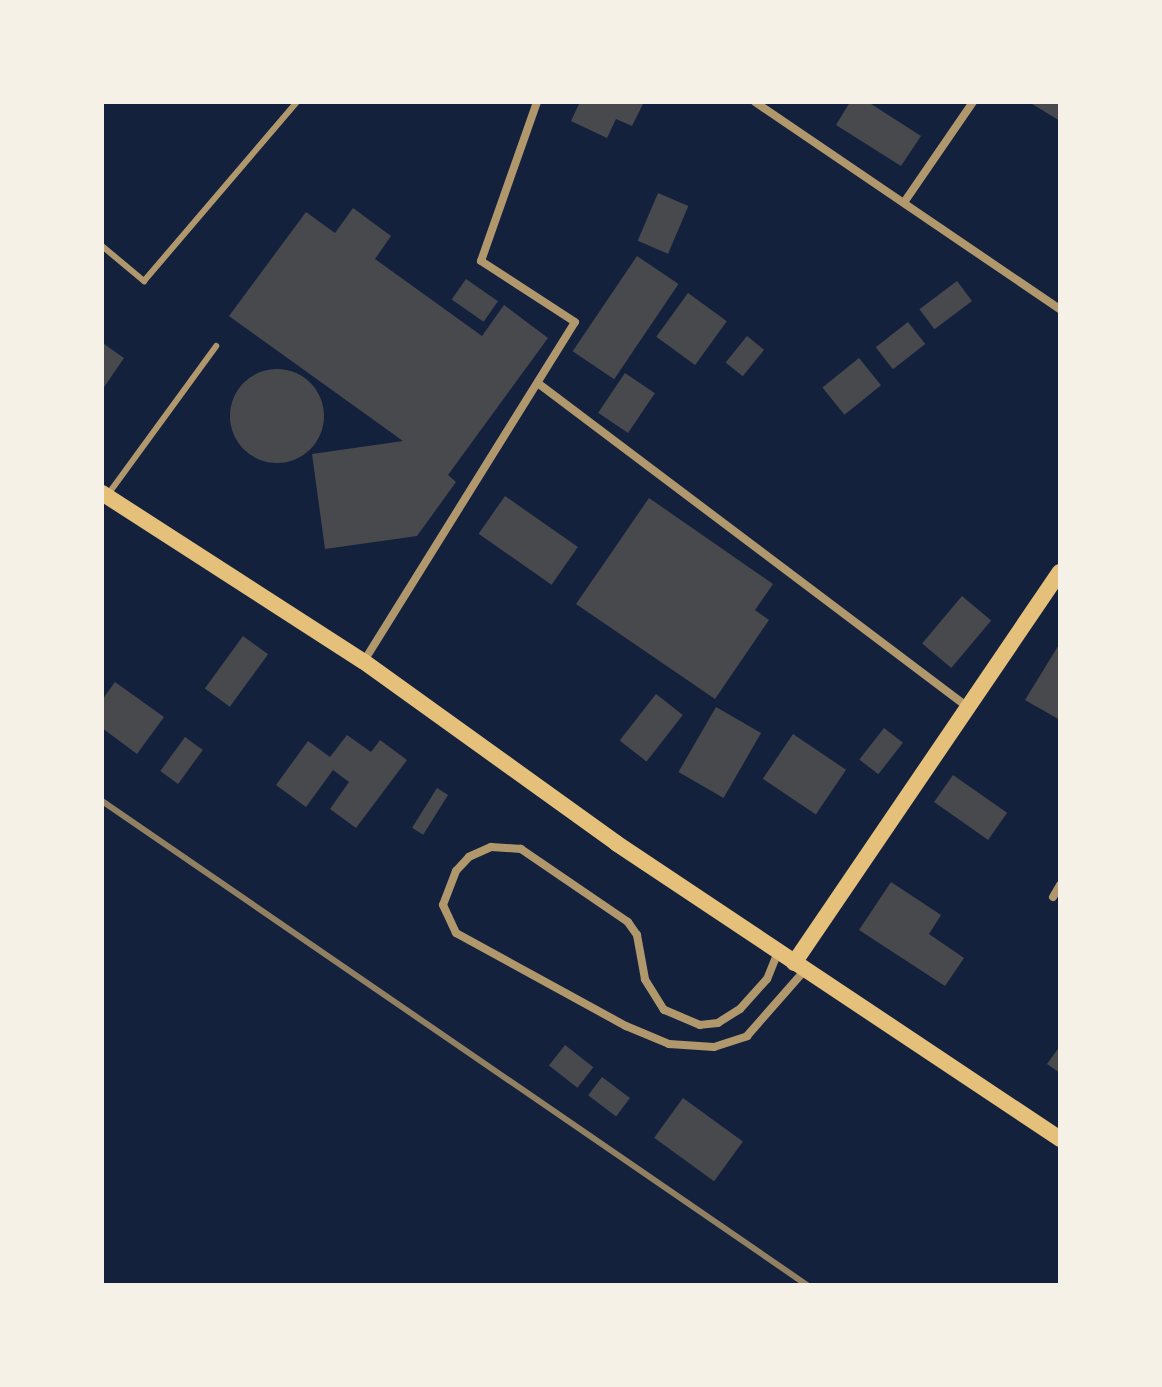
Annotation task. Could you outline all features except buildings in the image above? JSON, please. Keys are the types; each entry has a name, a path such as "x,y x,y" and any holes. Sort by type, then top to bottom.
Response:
{"main road":[{"path":"104,495 363,661 778,952 1060,1139"},
{"path":"800,966 1060,572"}],"street":[{"path":"363,661 575,322 481,261 537,102"},
{"path":"755,102 1060,309"},
{"path":"905,201 973,102"},
{"path":"539,384 969,708"},
{"path":"778,952 767,979 740,1009 718,1023 700,1025 664,1010 645,979 637,935 628,922 521,849 491,847 469,857 456,871 443,905 456,933 626,1026 669,1044 714,1047 747,1036 800,966"},
{"path":"1053,897 1060,885"}],"lane":[{"path":"102,246 144,281 297,102"},
{"path":"104,495 216,346"}],"railway":[{"path":"102,801 807,1285"}]}
